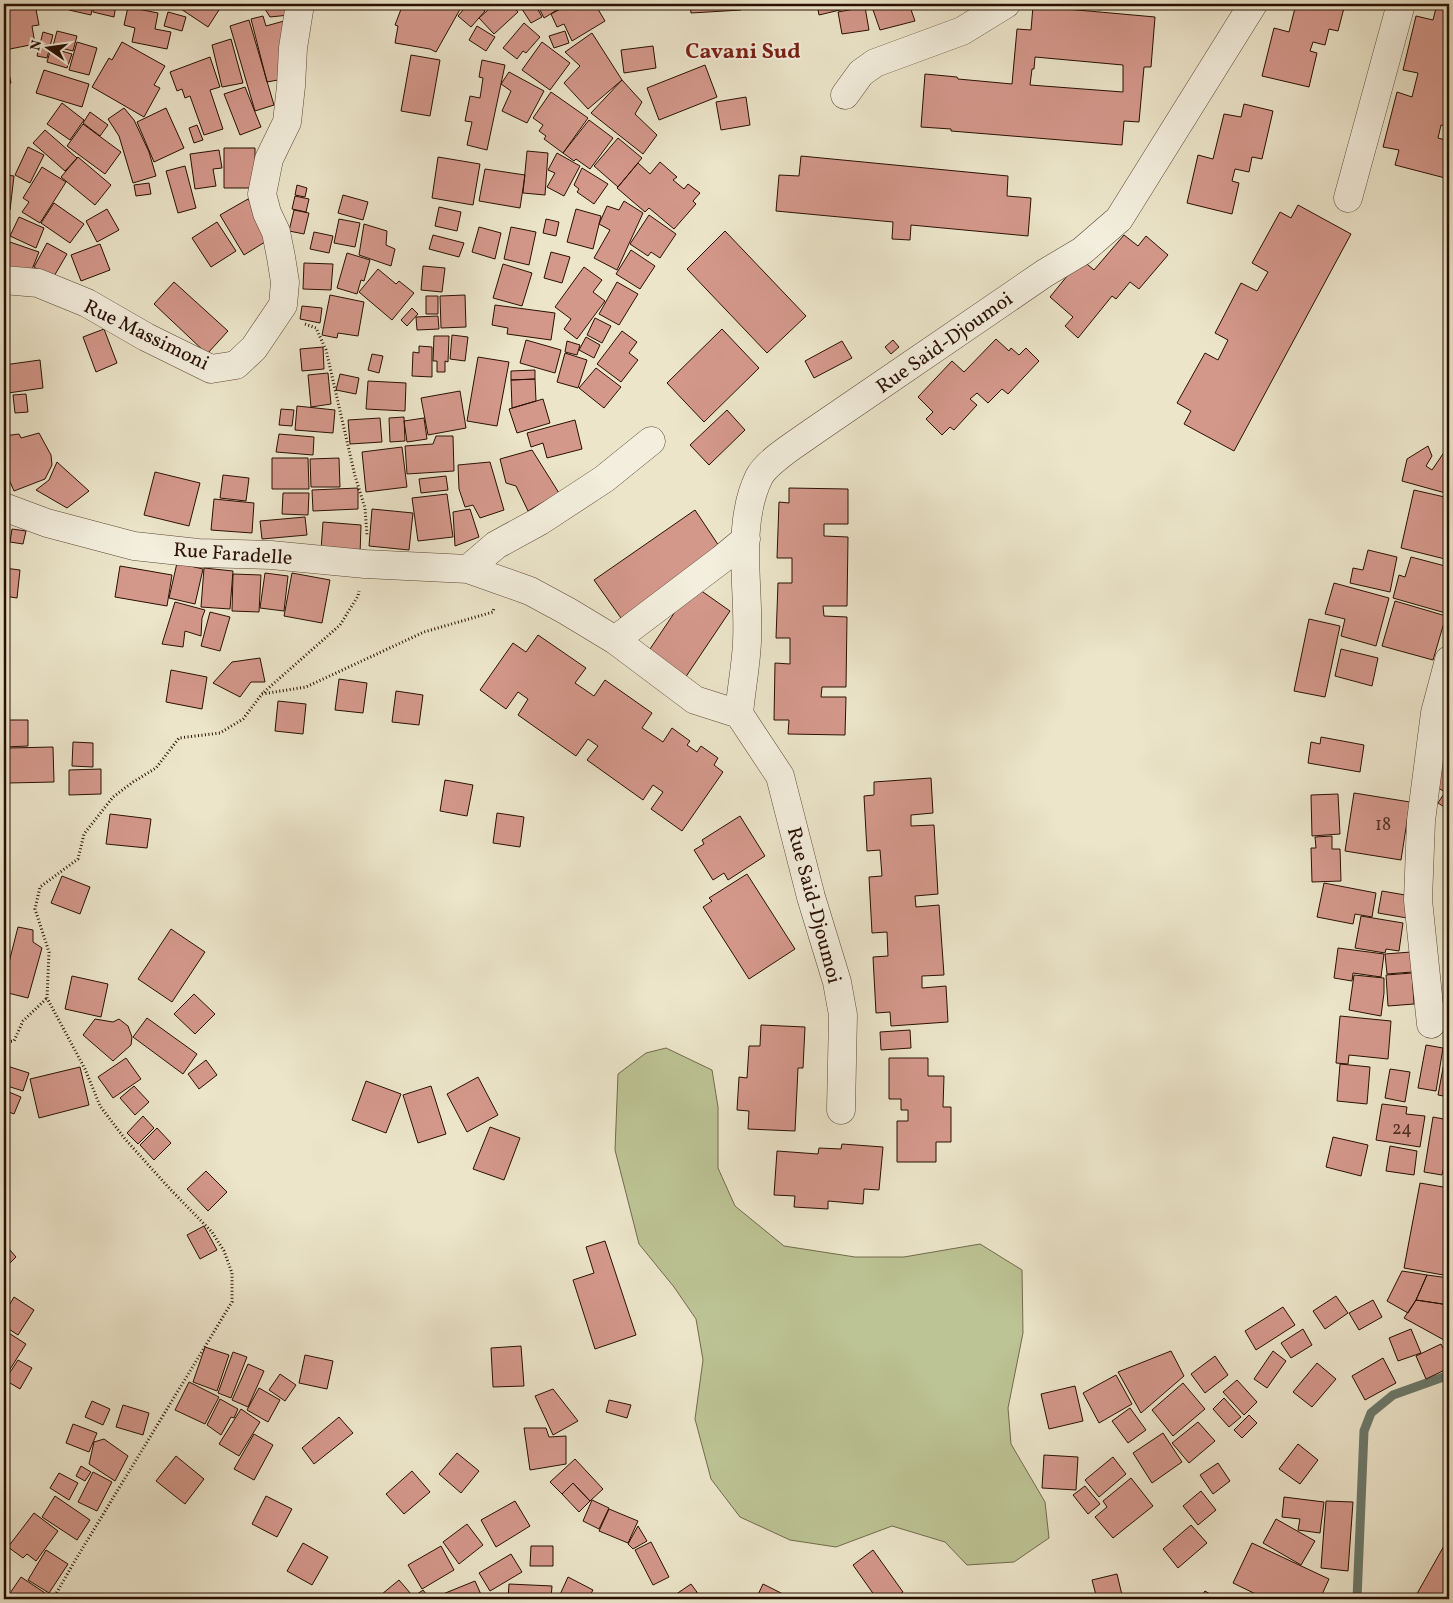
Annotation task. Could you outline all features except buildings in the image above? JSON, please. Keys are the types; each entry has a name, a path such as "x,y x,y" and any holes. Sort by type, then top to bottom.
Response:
{"street":[{"path":"283,305 285,282 281,257 276,232 267,213 262,194 269,159 287,122 293,48 300,4"},
{"path":"845,94 861,74 875,64 962,31 1006,4"},
{"name":"Rue Said-Djoumoi","path":"841,1110 843,1015 837,982 811,897 780,776 739,714 747,642 746,539 748,507 760,475 779,456 1045,273 1082,252 1119,219 1253,4"},
{"path":"1348,198 1401,4"},
{"name":"Rue Massimoni","path":"4,280 38,284 87,303 146,337 211,369 236,365 254,348 283,305"},
{"path":"468,569 496,545 540,521 596,484 651,441"},
{"name":"Rue Faradelle","path":"4,507 47,523 134,546 198,553 271,555 365,564 468,569"},
{"path":"616,640 746,539"},
{"path":"468,569 530,591 616,640 695,700 739,714"},
{"path":"1431,1024 1418,900 1421,821 1435,713 1449,660"}],"path":[{"path":"53,1599 232,1302 232,1273 224,1251 212,1232 125,1139 100,1106 85,1069 47,998 49,952 34,909 40,887 78,859 84,834 113,797 156,768 179,738 220,734 243,719 262,694 340,625 358,596 365,564 367,539 365,508 355,476 326,350 316,328 290,318 283,305"},
{"path":"262,694 306,687 424,632 493,612 501,580"},
{"path":"4,1042 14,1041 23,1021 47,998"}],"green space":[{"path":"666,1048 712,1070 718,1107 718,1168 735,1206 784,1246 855,1257 904,1257 980,1244 1022,1270 1023,1333 1008,1408 1011,1444 1045,1502 1049,1538 1014,1562 967,1565 945,1542 892,1526 836,1547 790,1540 740,1517 711,1479 695,1419 703,1360 696,1319 674,1287 639,1244 615,1150 618,1074 646,1053"}],"waterway":[{"path":"1357,1599 1364,1431 1371,1413 1393,1395 1449,1375"}],"district":[{"name":"Cavani Sud","path":"743,50"}]}
